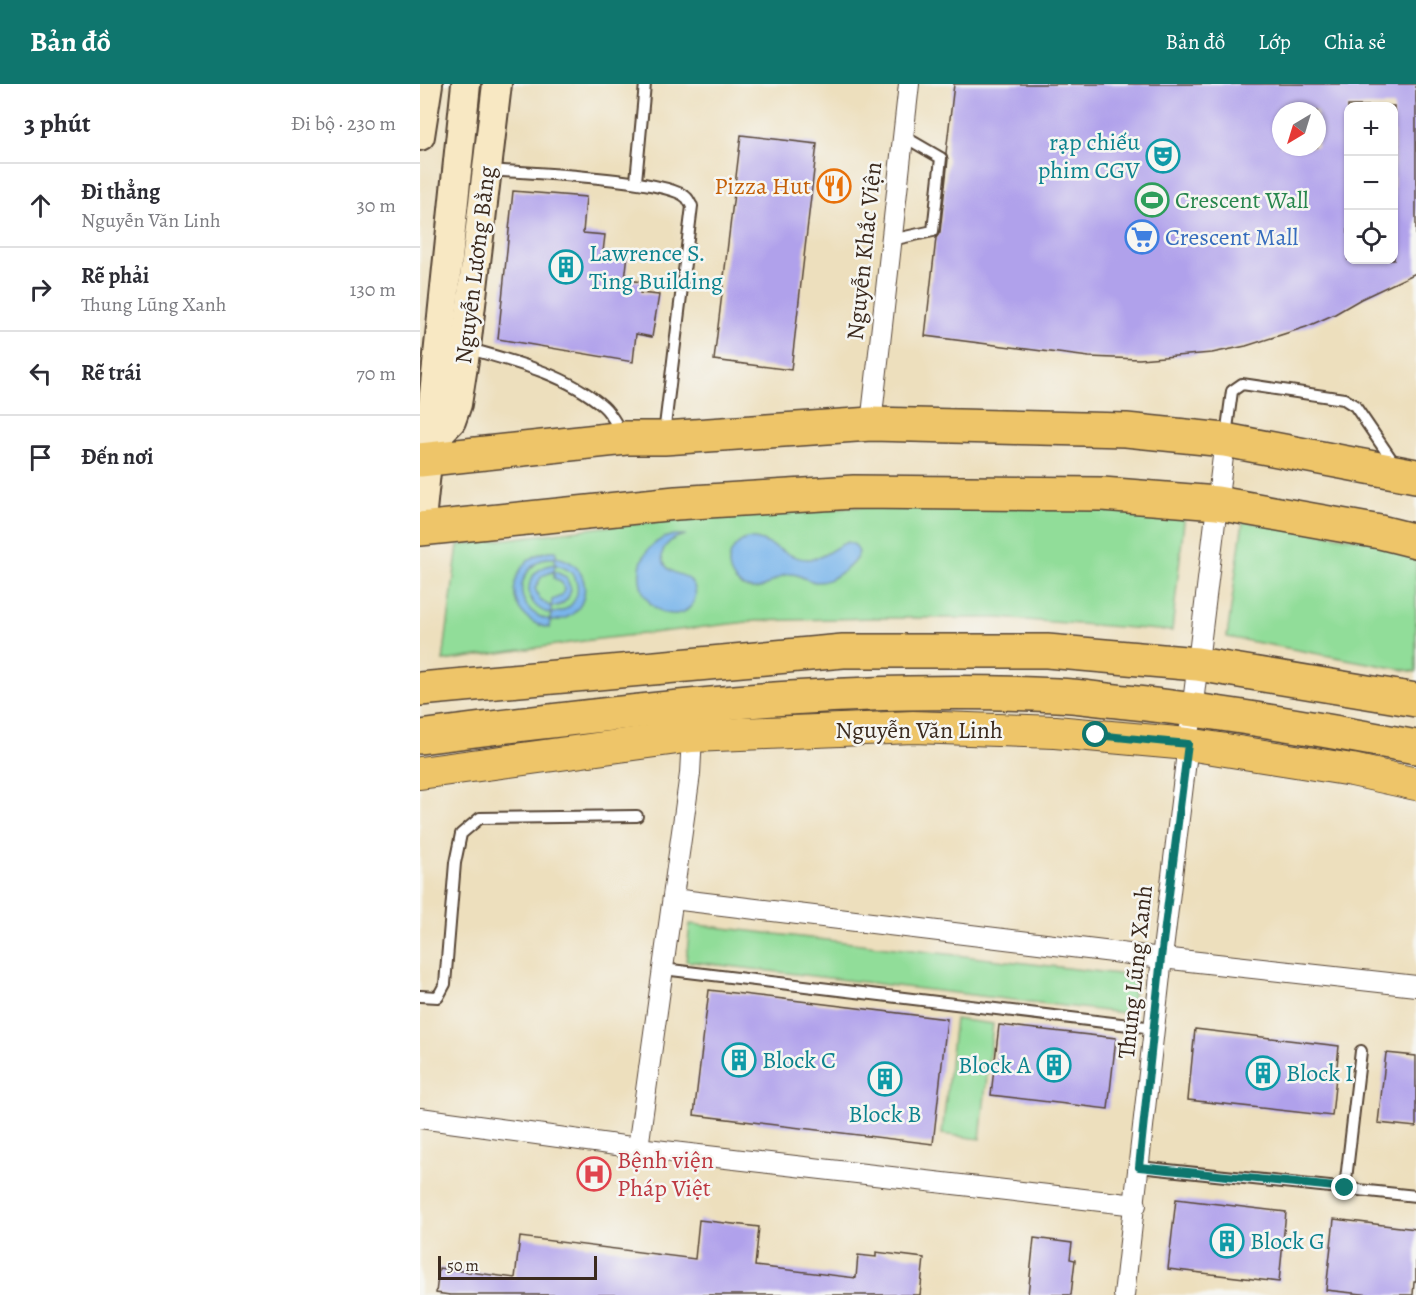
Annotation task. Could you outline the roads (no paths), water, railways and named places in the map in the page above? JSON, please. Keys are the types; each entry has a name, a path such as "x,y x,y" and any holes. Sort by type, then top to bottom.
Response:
{"highway":[{"path":"426,450 626,438 664,438 871,424 1126,430 1225,440 1409,475"},
{"path":"420,529 676,503 854,492 1102,494 1217,503 1380,532 1416,541"},
{"path":"420,689 843,651 1047,651 1197,664 1416,700"},
{"name":"Nguyễn Văn Linh","path":"420,737 692,720 848,694 1058,695 1192,709 1416,747"}],"main road":[{"path":"420,136 428,84"},
{"name":"Nguyễn Lương Bằng","path":"426,450 451,421 455,412 453,346 466,84"},
{"name":"Nguyễn Lương Bằng","path":"453,346 488,170 496,84"},
{"path":"420,529 426,450"},
{"name":"Nguyễn Văn Linh","path":"420,773 692,720 868,728 964,728 1076,734 1188,744 1352,770 1416,784"}],"street":[{"name":"Nguyễn Khắc Viện","path":"871,424 909,84"},
{"name":"Thung Lũng Xanh","path":"1124,1295 1136,1205 1161,958 1225,440"},
{"path":"638,1148 690,774 692,720"},
{"path":"673,898 1161,958 1416,986"},
{"path":"420,1118 638,1148 1136,1205"}],"lane":[{"path":"636,182 645,84"},
{"path":"891,240 933,231 941,158 903,136"},
{"path":"488,170 636,182 679,193 687,198 692,206 664,438"},
{"path":"453,346 506,360 574,386 605,407 626,438"},
{"path":"1225,440 1232,392 1242,384 1344,399 1355,406 1409,475"},
{"path":"420,996 438,997 445,984 455,863 461,834 480,818 637,816"},
{"path":"663,969 1154,1028"},
{"path":"1345,1188 1361,1051"},
{"path":"1139,1167 1416,1196"}],"water":[{"path":"673,535 686,535 679,536 668,543 662,553 662,558 670,570 690,580 695,591 691,606 676,614 662,612 652,605 644,594 640,580 640,566 646,553 656,542"},
{"path":"746,539 762,541 793,556 809,559 819,557 848,542 855,545 859,552 848,568 828,580 816,582 789,574 761,588 752,589 736,581 729,566 732,550"},
{"path":"549,551 556,551 556,557 569,562 578,570 583,580 582,603 575,612 564,619 550,621 549,628 534,623 523,614 514,590 523,566 534,557","holes":["546,558 555,558 555,564 536,572 529,588 534,603 541,610 551,614 550,620 538,616 529,609 522,591 527,572","555,565 573,574 577,590 570,606 562,611 551,613 551,607 540,600 535,588 542,576 554,571"]},
{"path":"554,571 566,577 571,589 565,602 551,607 552,600 561,596 564,590 562,583 554,578"}],"place":[{"name":"rạp chiếu phim CGV","path":"1163,156"},
{"name":"Pizza Hut","path":"834,186"},
{"name":"Crescent Wall","path":"1152,200"},
{"name":"Crescent Mall","path":"1142,237"},
{"name":"Lawrence S. Ting Building","path":"566,267"},
{"name":"Block C","path":"739,1060"},
{"name":"Block A","path":"1054,1065"},
{"name":"Block I","path":"1263,1073"},
{"name":"Block B","path":"885,1079"},
{"name":"Bệnh viện Pháp Việt","path":"594,1174"},
{"name":"Block G","path":"1227,1241"}]}
